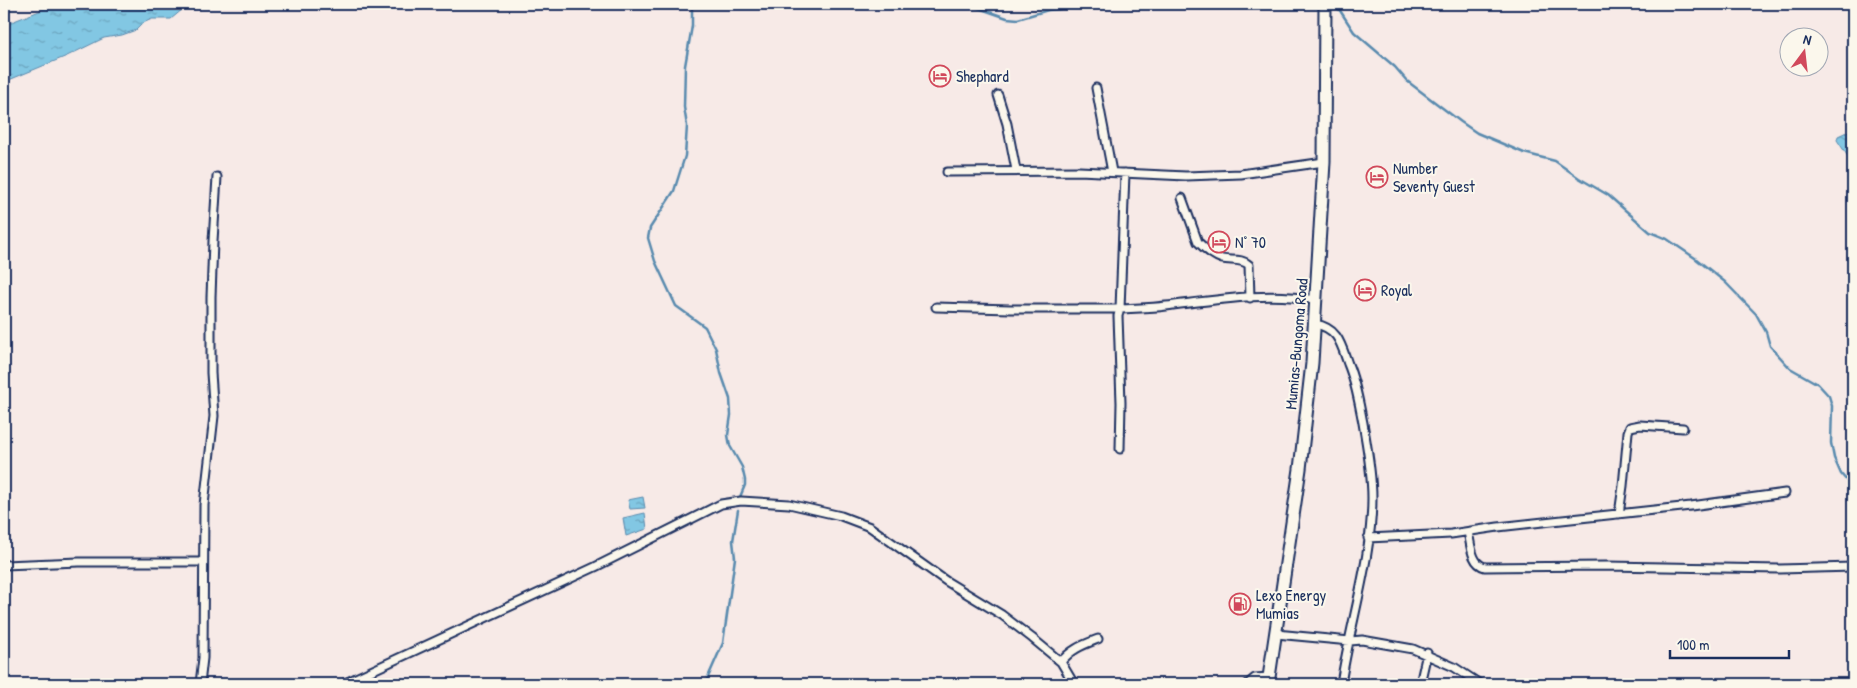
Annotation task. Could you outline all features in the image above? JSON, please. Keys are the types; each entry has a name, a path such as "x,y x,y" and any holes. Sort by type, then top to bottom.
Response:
{"highway":[{"name":"Mumias-Bungoma Road","path":"1268,681 1300,469 1314,324 1324,162 1325,4"}],"street":[{"path":"1096,88 1112,172"},
{"path":"998,95 1007,124 1016,170"},
{"path":"947,172 1016,170 1186,176 1230,175 1324,162"},
{"path":"1120,449 1121,403 1118,318 1120,309 1125,173"},
{"path":"200,684 203,658 204,505 214,416 211,373 211,307 217,177"},
{"path":"1182,198 1198,242 1203,248 1223,259 1244,261 1249,265 1250,298"},
{"path":"936,306 1011,309 1120,309 1220,299 1284,297 1316,300"},
{"path":"1314,324 1326,326 1334,333 1341,345 1354,380 1370,470 1372,498 1368,538 1341,684"},
{"path":"1618,514 1630,427 1640,425 1683,428"},
{"path":"1368,538 1419,537 1468,532 1785,493"},
{"path":"343,684 595,567 697,515 721,504 733,501 789,504 841,516 870,527 946,581 1002,615 1061,662 1074,684"},
{"path":"1468,532 1475,562 1479,566 1485,567 1722,567 1780,569 1853,567"},
{"path":"4,566 88,562 203,562"},
{"path":"1276,634 1350,641 1362,640 1413,649 1427,653 1454,667 1480,684"},
{"path":"1061,662 1074,649 1098,639"},
{"path":"1420,684 1427,653"},
{"path":"1248,684 1255,678 1268,681"}],"water":[{"path":"57,4 189,4 171,19 152,19 143,23 136,30 104,38 67,56 4,82 4,25"},
{"path":"1853,129 1853,164 1837,140 1838,136"},
{"path":"643,497 645,508 630,509 628,500"},
{"path":"645,513 647,529 626,536 623,518"}],"waterway":[{"path":"692,4 692,26 685,66 684,107 687,126 685,156 674,191 650,228 648,238 655,261 676,306 705,327 716,349 721,373 730,399 731,415 728,435 730,446 742,467 745,480 740,497"},
{"path":"967,4 1007,18 1018,19 1048,10 1081,7 1089,4"},
{"path":"1336,7 1354,32 1395,67 1407,81 1461,122 1477,133 1524,153 1555,161 1608,195 1650,232 1667,239 1725,282 1756,314 1766,332 1770,346 1790,368 1818,384 1829,396 1832,406 1831,443 1834,458 1841,474 1853,488"},
{"path":"705,684 723,643 735,558 733,541 738,510"}],"place":[{"name":"Shephard","path":"940,76"},
{"name":"Number Seventy Guest","path":"1377,177"},
{"name":"N° 70","path":"1219,242"},
{"name":"Royal","path":"1365,290"},
{"name":"Lexo Energy Mumias","path":"1240,604"}]}
